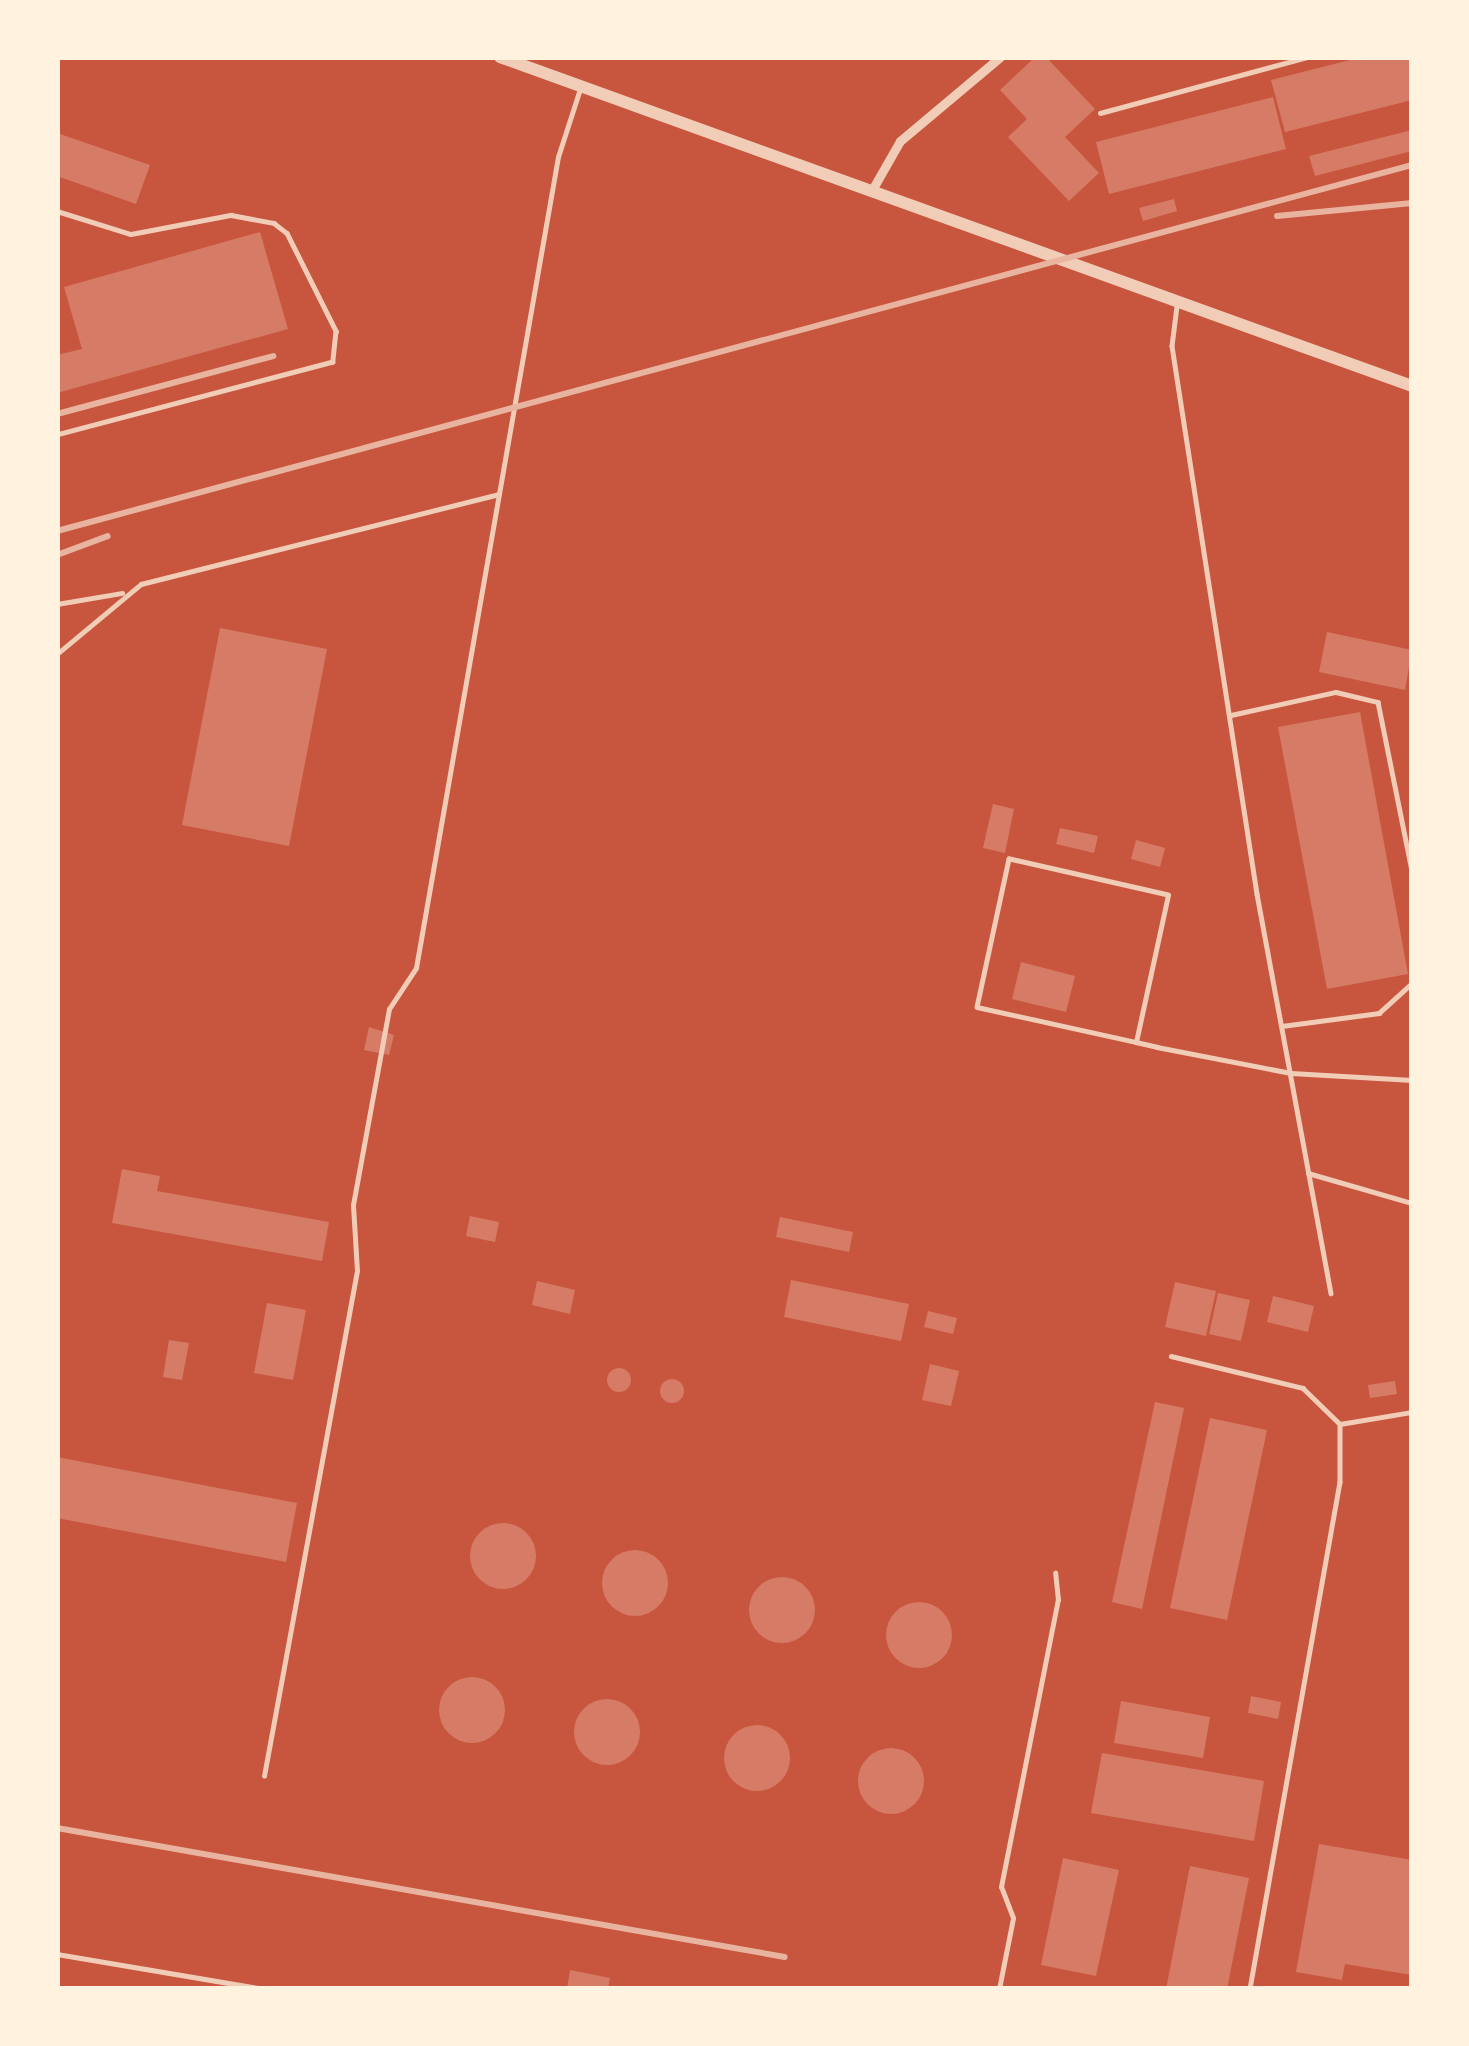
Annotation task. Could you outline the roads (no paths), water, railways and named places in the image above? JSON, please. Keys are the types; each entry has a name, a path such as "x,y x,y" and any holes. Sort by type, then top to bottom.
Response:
{"street":[{"path":"500,57 1412,386"},
{"path":"872,190 900,141 1000,57"}],"lane":[{"path":"1100,112 1307,57"},
{"path":"264,1776 357,1271 353,1205 389,1009 416,968 558,157 580,86"},
{"path":"57,211 131,234 231,214 274,223 287,233 336,331 333,362 57,435"},
{"path":"1179,300 1172,346 1282,1026 1331,1294"},
{"path":"57,604 127,592 499,494"},
{"path":"57,653 127,592"},
{"path":"1230,715 1336,692 1378,702 1412,870"},
{"path":"1136,1042 1168,895 1009,859 977,1007 1136,1042 1291,1073 1412,1080"},
{"path":"1282,1026 1379,1012 1412,983"},
{"path":"1308,1173 1412,1203"},
{"path":"1171,1356 1303,1388 1340,1424 1340,1482 1250,1989"},
{"path":"1340,1424 1412,1412"},
{"path":"999,1989 1013,1918 1001,1887 1058,1600 1055,1573"},
{"path":"57,1954 265,1989"}],"railway":[{"path":"57,531 1412,165"},
{"path":"1277,216 1412,203"},
{"path":"57,414 273,356"},
{"path":"57,555 108,536"},
{"path":"57,1828 785,1957"}]}
